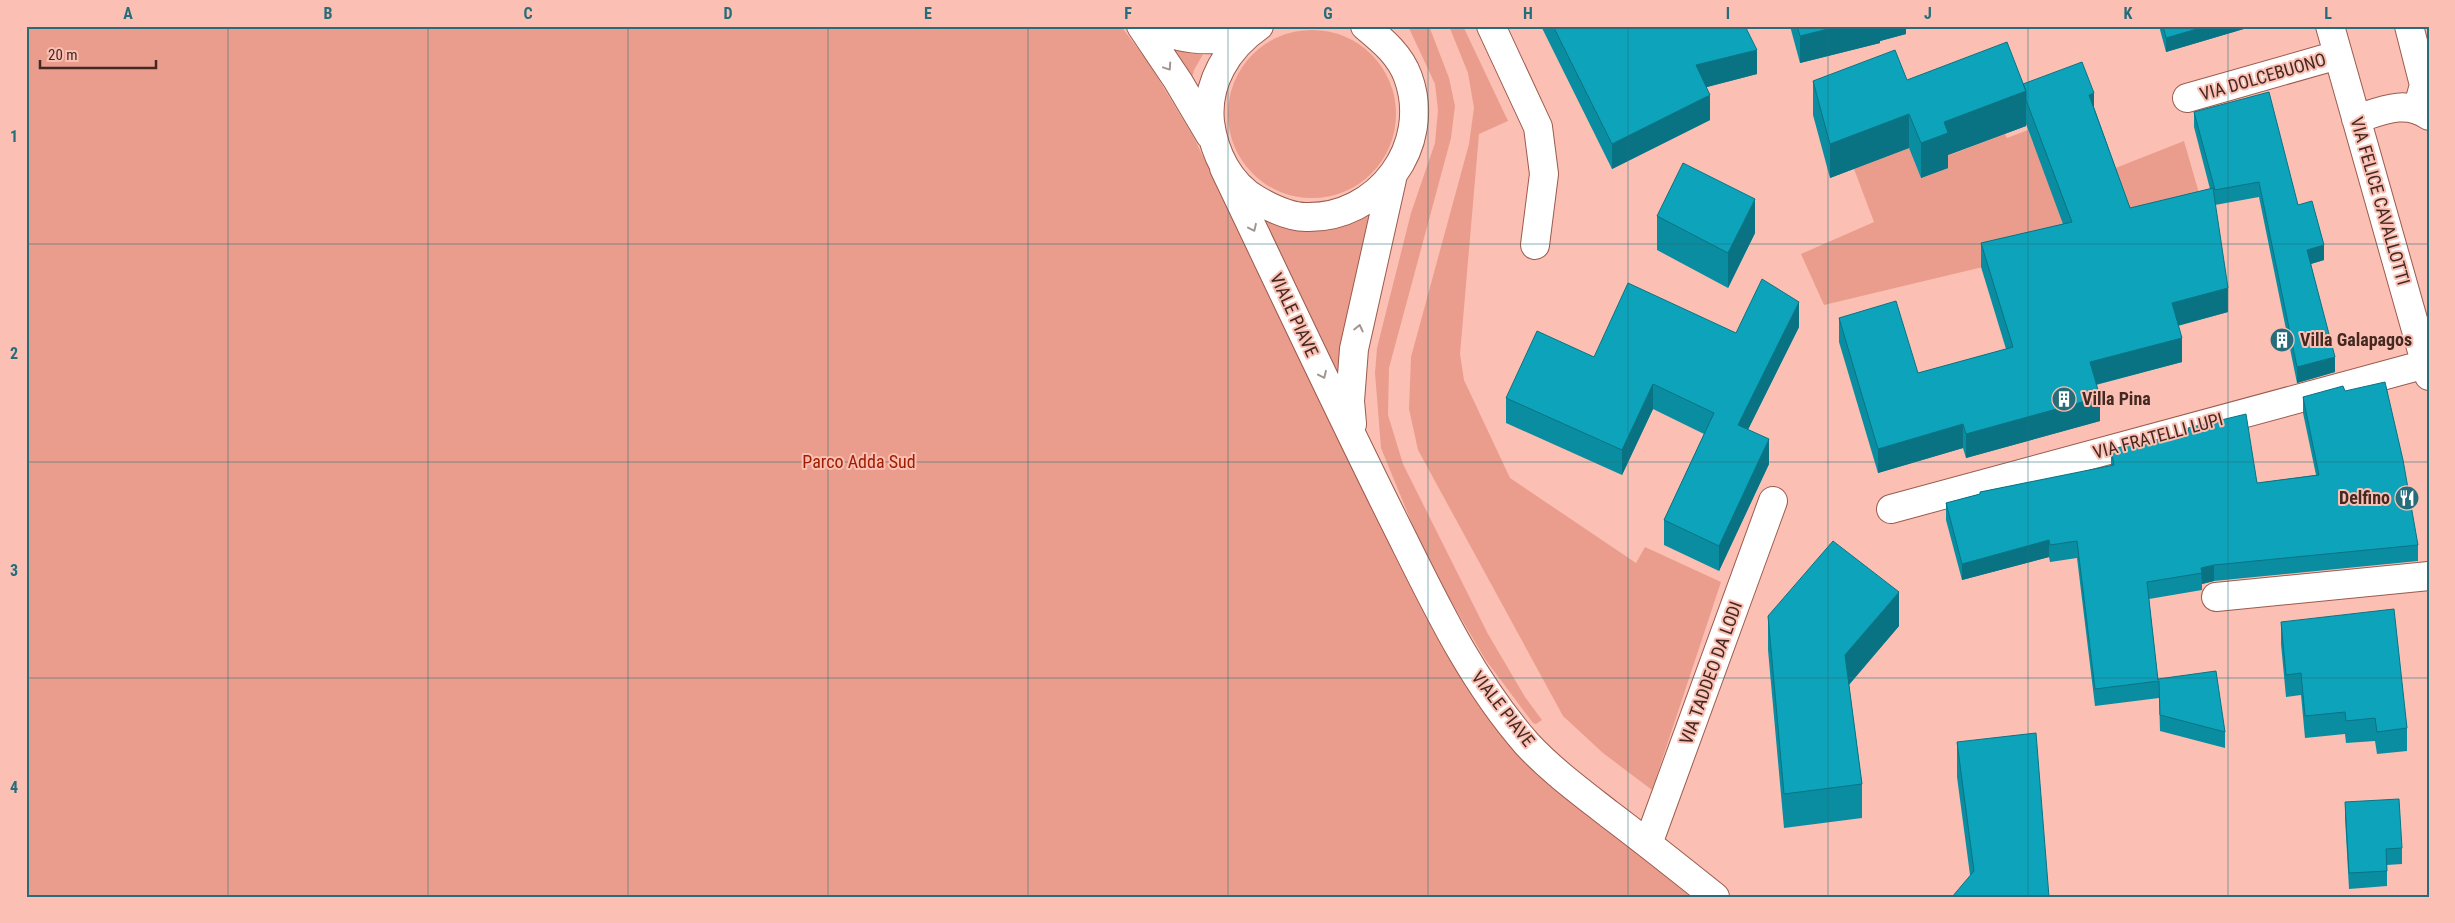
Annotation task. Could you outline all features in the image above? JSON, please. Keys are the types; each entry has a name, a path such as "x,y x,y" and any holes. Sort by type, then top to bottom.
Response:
{"street":[{"name":"VIALE PIAVE","path":"1141,26 1178,81 1212,139 1224,168 1364,461 1441,615 1466,660 1494,701 1528,744 1547,762 1716,897"},
{"name":"VIALE PIAVE","path":"1152,26 1163,32 1204,39 1224,40 1252,31"},
{"name":"VIALE PIAVE","path":"1364,461 1353,426 1350,402 1354,348 1392,178 1409,147 1415,112 1408,77 1386,36 1365,26"},
{"path":"1491,26 1538,127 1544,174 1535,245"},
{"name":"VIA FELICE CAVALLOTTI","path":"2330,26 2427,370"},
{"path":"2356,118 2403,106 2423,113 2424,85 2409,26"},
{"name":"VIALE PIAVE","path":"1212,139 1209,110 1214,82 1227,57 1252,31"},
{"name":"VIA DOLCEBUONO","path":"2187,98 2338,55"},
{"name":"VIALE PIAVE","path":"1224,168 1245,193 1274,210 1306,217 1338,214 1368,200 1392,178"},
{"name":"VIA FRATELLI LUPI","path":"1891,509 2427,370"},
{"name":"VIA TADDEO DA LODI","path":"1648,844 1773,501"},
{"path":"2216,596 2429,576"}],"green space":[{"name":"Parco Adda Sud","path":"26,26 1121,26 1150,65 1194,138 1435,631 1544,777 1691,897 26,897"},
{"path":"1408,26 1429,26 1449,78 1455,106 1451,138 1389,368 1388,415 1403,464 1488,634 1525,697 1542,720 1536,724 1533,723 1485,659 1451,601 1415,531 1381,448 1375,373 1377,348 1411,213 1435,143 1438,110 1435,84"},
{"path":"1449,26 1463,26 1508,121 1479,134 1460,354 1464,380 1510,478 1636,563 1645,547 1721,582 1652,790 1603,753 1563,716 1418,450 1409,409 1411,357 1469,144 1474,108 1468,73"},
{"path":"1312,30 1336,34 1351,40 1359,44 1377,61 1382,67 1392,90 1396,114 1392,138 1386,153 1382,161 1365,179 1359,184 1336,194 1312,198 1288,194 1273,188 1265,184 1247,167 1242,161 1232,138 1228,114 1232,90 1238,75 1242,67 1259,49 1265,44 1288,34"},
{"path":"1155,37 1206,49 1194,70 1189,89"},
{"path":"2028,130 2061,216 2108,171 2184,141 2205,214 1824,305 1801,254 1874,222 1854,169 1909,148 1921,178 1948,168 1944,157 2005,134 2007,138"},
{"path":"1376,208 1340,388 1257,219"}],"building":[{"path":"1553,26 1745,26 1757,50 1696,65 1710,95 1612,144"},
{"path":"1797,26 1840,26 1800,36"},
{"path":"2163,26 2207,26 2166,38"},
{"path":"2007,42 2026,91 1944,122 1948,133 1921,143 1909,114 1830,144 1813,81 1895,50 1907,80"},
{"path":"2082,62 2094,93 2089,95 2130,208 2213,188 2228,288 2172,303 2182,338 2090,362 2100,397 1966,434 1963,424 1878,449 1839,318 1896,301 1918,373 2013,347 1981,243 2072,222 2026,100 2026,91 2023,84"},
{"path":"2269,92 2298,205 2312,201 2324,245 2307,250 2335,357 2297,367 2259,182 2215,190 2194,112"},
{"path":"1683,163 1755,199 1728,253 1657,216"},
{"path":"1762,279 1799,302 1738,425 1769,439 1719,546 1664,520 1714,413 1653,384 1622,450 1506,398 1537,331 1594,357 1628,283 1736,333"},
{"path":"2385,382 2403,460 2418,545 2214,565 2201,568 2202,573 2147,582 2158,680 2216,671 2225,732 2160,715 2159,681 2095,689 2077,541 2050,545 2049,540 1962,564 1946,503 1980,494 1980,492 2114,465 2111,449 2189,433 2188,428 2246,414 2257,483 2319,475 2303,397 2343,386 2345,391"},
{"path":"1833,541 1899,592 1845,655 1862,784 1784,794 1768,616"},
{"path":"2394,609 2407,728 2377,732 2375,718 2346,721 2345,712 2305,716 2301,673 2286,675 2281,622"},
{"path":"2036,733 2049,897 1952,897 1974,871 1957,742"},
{"path":"2399,799 2402,848 2386,849 2387,871 2349,873 2345,802"}],"place":[{"name":"Villa Galapagos","path":"2282,340"},
{"name":"Villa Pina","path":"2064,399"},
{"name":"Delfino","path":"2407,498"}]}
